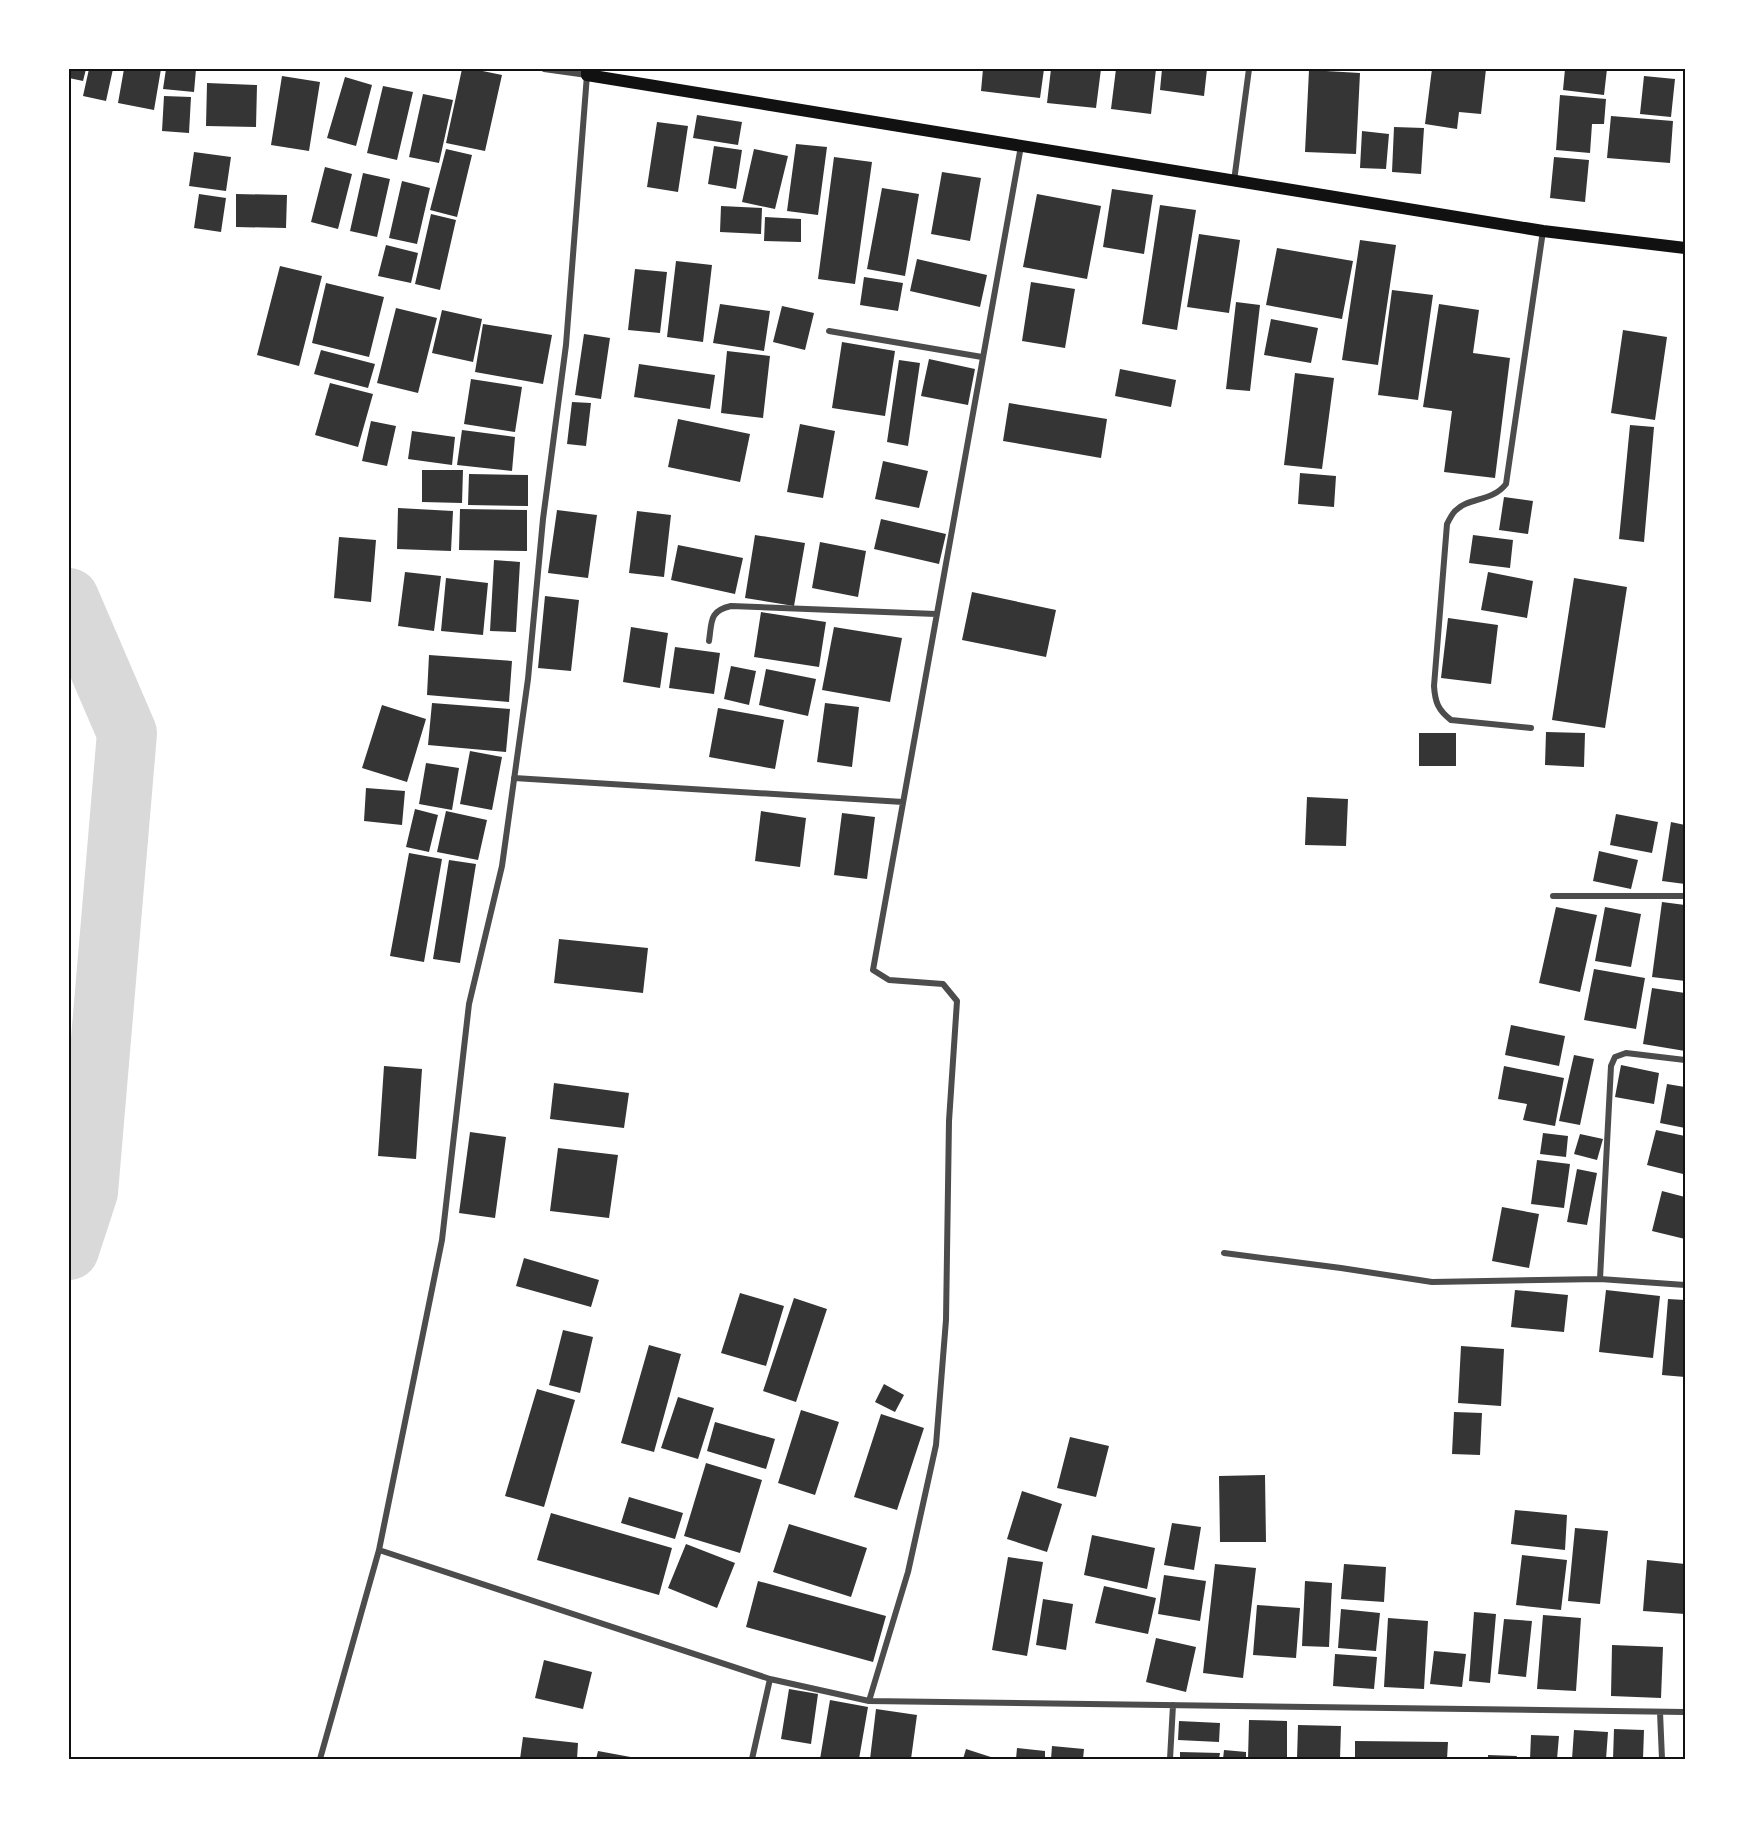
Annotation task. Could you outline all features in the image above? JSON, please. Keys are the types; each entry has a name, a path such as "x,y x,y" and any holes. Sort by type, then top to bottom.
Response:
{"main road":[{"path":"587,72 1543,231 1685,248"}],"street":[{"path":"320,1759 379,1550 442,1240 469,1004 502,866 528,679 543,519 566,345 587,72 544,69"},
{"path":"1234,181 1249,69"},
{"path":"869,1701 908,1572 936,1445 946,1320 949,1121 957,1001 943,984 889,980 873,970 1021,146"},
{"path":"1532,728 1451,720 1440,712 1435,700 1434,686 1447,524 1455,511 1466,504 1500,493 1506,484 1543,231"},
{"path":"830,331 982,357"},
{"path":"709,641 713,615 721,608 731,606 936,614"},
{"path":"513,777 903,802"},
{"path":"1553,896 1685,896"},
{"path":"1600,1279 1611,1066 1615,1057 1626,1053 1685,1060"},
{"path":"1224,1253 1432,1282 1600,1279 1685,1285"},
{"path":"379,1550 770,1679 869,1701 1685,1712"},
{"path":"752,1759 770,1679"},
{"path":"1170,1759 1173,1706"},
{"path":"1660,1712 1662,1759"}],"building":[{"path":"69,69 86,69 83,81 69,78"},
{"path":"89,69 113,69 106,101 83,96"},
{"path":"124,69 161,69 154,110 118,103"},
{"path":"166,69 196,69 194,92 163,89"},
{"path":"462,69 502,75 485,151 446,143"},
{"path":"983,69 1044,69 1040,98 981,91"},
{"path":"1051,69 1101,69 1096,108 1047,103"},
{"path":"1116,69 1156,69 1151,114 1111,109"},
{"path":"1162,69 1207,69 1204,96 1160,90"},
{"path":"1432,69 1486,69 1481,114 1459,112 1457,129 1425,124"},
{"path":"1565,69 1607,69 1604,95 1563,90"},
{"path":"1309,70 1360,73 1356,154 1305,152"},
{"path":"282,76 320,82 309,151 271,145"},
{"path":"1644,76 1675,79 1671,117 1640,114"},
{"path":"345,77 372,85 356,146 327,138"},
{"path":"207,83 257,85 256,127 206,126"},
{"path":"383,86 413,92 397,160 367,153"},
{"path":"423,94 453,100 439,163 409,157"},
{"path":"1560,95 1606,99 1604,124 1592,124 1590,153 1556,150"},
{"path":"164,96 191,97 189,133 162,131"},
{"path":"697,115 742,122 738,145 693,138"},
{"path":"1611,116 1673,121 1670,163 1607,158"},
{"path":"657,122 688,126 678,192 647,187"},
{"path":"1394,127 1424,128 1421,174 1392,172"},
{"path":"1362,131 1389,134 1386,169 1360,168"},
{"path":"796,144 827,147 818,215 787,211"},
{"path":"714,146 742,150 736,189 708,184"},
{"path":"446,149 472,155 457,217 430,210"},
{"path":"754,149 788,156 775,209 742,202"},
{"path":"194,152 231,157 226,191 189,186"},
{"path":"834,157 872,162 855,284 818,279"},
{"path":"1554,157 1589,160 1585,202 1550,198"},
{"path":"325,167 352,174 338,229 311,222"},
{"path":"942,172 981,178 970,241 931,234"},
{"path":"363,173 390,179 377,237 350,231"},
{"path":"402,181 430,188 417,244 389,238"},
{"path":"882,188 919,194 905,276 867,269"},
{"path":"1112,189 1153,195 1144,254 1103,247"},
{"path":"199,194 226,198 221,232 194,228"},
{"path":"236,194 287,195 286,228 236,227"},
{"path":"1037,194 1101,206 1087,279 1023,267"},
{"path":"1160,205 1196,210 1177,330 1142,324"},
{"path":"721,206 762,208 761,234 720,232"},
{"path":"431,214 456,220 440,290 415,284"},
{"path":"765,217 801,219 801,242 764,241"},
{"path":"1199,234 1240,240 1229,313 1187,307"},
{"path":"1360,240 1396,245 1378,365 1342,360"},
{"path":"386,245 418,253 411,283 378,276"},
{"path":"1277,248 1353,261 1342,319 1266,305"},
{"path":"917,259 987,275 980,307 910,291"},
{"path":"676,261 712,265 703,342 667,337"},
{"path":"280,266 322,276 299,366 257,355"},
{"path":"635,269 667,272 660,333 628,330"},
{"path":"864,277 903,283 898,311 860,305"},
{"path":"1031,282 1075,289 1065,348 1022,341"},
{"path":"326,283 384,297 369,357 312,343"},
{"path":"1392,290 1433,295 1418,400 1378,395"},
{"path":"1236,302 1260,305 1250,391 1226,389"},
{"path":"720,304 770,311 764,351 713,343"},
{"path":"1439,304 1479,310 1473,353 1510,358 1495,478 1444,472 1452,411 1423,407"},
{"path":"782,306 814,313 805,350 773,342"},
{"path":"396,308 437,318 418,393 377,383"},
{"path":"442,310 482,319 473,362 432,353"},
{"path":"1271,319 1318,328 1311,363 1264,355"},
{"path":"483,324 552,335 543,384 475,372"},
{"path":"1623,330 1667,337 1655,420 1611,413"},
{"path":"584,334 610,338 601,399 575,395"},
{"path":"842,342 895,351 885,416 832,408"},
{"path":"321,350 375,364 368,388 314,374"},
{"path":"727,351 770,356 763,418 721,413"},
{"path":"929,359 975,369 968,405 921,396"},
{"path":"899,360 920,363 908,446 887,442"},
{"path":"639,364 715,375 710,409 634,397"},
{"path":"1120,369 1176,380 1171,407 1115,396"},
{"path":"1295,373 1334,378 1322,469 1284,465"},
{"path":"471,379 522,387 515,432 464,424"},
{"path":"330,383 373,394 358,447 315,435"},
{"path":"572,402 591,403 586,446 567,444"},
{"path":"1009,403 1107,419 1101,458 1003,441"},
{"path":"678,419 750,434 740,482 668,467"},
{"path":"371,421 396,426 387,466 362,461"},
{"path":"800,424 835,431 823,498 787,492"},
{"path":"1630,425 1654,427 1644,542 1619,539"},
{"path":"462,430 515,437 512,471 457,465"},
{"path":"412,431 455,437 452,465 408,459"},
{"path":"883,461 928,471 919,508 875,499"},
{"path":"422,470 463,470 462,503 422,502"},
{"path":"1300,473 1336,476 1334,507 1298,504"},
{"path":"469,474 528,475 528,506 468,505"},
{"path":"1504,497 1533,501 1528,534 1499,530"},
{"path":"398,508 453,511 451,551 397,549"},
{"path":"460,509 527,510 527,551 459,550"},
{"path":"557,510 597,515 588,578 548,573"},
{"path":"637,511 671,515 664,577 629,573"},
{"path":"881,519 946,534 939,564 874,549"},
{"path":"755,535 805,543 794,606 745,598"},
{"path":"1473,535 1513,540 1510,568 1469,563"},
{"path":"339,537 376,540 371,602 334,598"},
{"path":"820,542 866,551 858,597 812,588"},
{"path":"678,545 743,558 735,594 671,580"},
{"path":"494,560 520,562 516,632 490,631"},
{"path":"405,572 441,576 434,631 398,626"},
{"path":"1488,572 1533,581 1527,618 1481,610"},
{"path":"446,578 488,583 483,635 441,631"},
{"path":"1574,578 1627,587 1605,728 1552,720"},
{"path":"972,592 1056,610 1046,657 962,640"},
{"path":"545,596 579,600 571,671 538,668"},
{"path":"761,612 826,622 819,667 754,657"},
{"path":"1448,618 1498,625 1491,684 1441,678"},
{"path":"631,627 668,633 660,688 623,682"},
{"path":"834,627 902,638 890,702 822,690"},
{"path":"675,647 720,653 714,694 669,688"},
{"path":"429,655 512,661 509,702 427,695"},
{"path":"731,666 756,671 749,705 724,699"},
{"path":"766,669 816,679 808,716 759,705"},
{"path":"432,703 510,709 506,752 428,745"},
{"path":"825,703 859,707 852,767 817,762"},
{"path":"382,705 426,719 407,782 362,768"},
{"path":"718,708 784,720 775,769 709,757"},
{"path":"1546,732 1585,733 1584,767 1545,765"},
{"path":"1419,733 1456,733 1456,766 1419,766"},
{"path":"470,751 502,757 492,810 460,804"},
{"path":"426,763 459,768 452,810 419,804"},
{"path":"366,788 405,791 402,825 364,821"},
{"path":"1307,797 1348,799 1346,846 1305,845"},
{"path":"415,809 438,815 429,852 406,847"},
{"path":"446,811 487,820 478,860 437,852"},
{"path":"761,811 806,818 800,867 755,861"},
{"path":"842,813 875,817 867,879 834,875"},
{"path":"1616,814 1658,822 1652,853 1610,845"},
{"path":"1671,822 1685,825 1685,884 1662,881"},
{"path":"1599,851 1638,860 1631,889 1593,881"},
{"path":"409,853 442,859 424,962 390,956"},
{"path":"449,860 476,864 460,963 433,959"},
{"path":"1662,902 1685,905 1685,981 1652,977"},
{"path":"1556,907 1597,915 1580,992 1539,983"},
{"path":"1605,907 1641,914 1631,967 1595,961"},
{"path":"559,939 648,948 643,993 554,983"},
{"path":"1594,969 1645,978 1636,1029 1584,1020"},
{"path":"1652,988 1685,993 1685,1051 1643,1044"},
{"path":"1511,1025 1565,1036 1559,1066 1505,1055"},
{"path":"1574,1055 1594,1059 1580,1125 1559,1121"},
{"path":"1621,1065 1659,1073 1654,1104 1615,1097"},
{"path":"384,1066 422,1069 416,1159 378,1156"},
{"path":"1504,1066 1564,1078 1555,1126 1523,1120 1527,1104 1498,1099"},
{"path":"554,1083 629,1093 624,1128 550,1119"},
{"path":"1667,1084 1685,1087 1685,1128 1660,1123"},
{"path":"1656,1130 1685,1136 1683,1174 1647,1165"},
{"path":"470,1132 506,1137 495,1218 459,1213"},
{"path":"1543,1133 1568,1136 1566,1157 1540,1154"},
{"path":"1580,1134 1603,1139 1597,1160 1574,1154"},
{"path":"558,1148 618,1155 609,1218 550,1211"},
{"path":"1537,1160 1570,1164 1564,1208 1531,1204"},
{"path":"1577,1169 1597,1173 1587,1225 1567,1222"},
{"path":"1662,1191 1685,1197 1685,1239 1652,1231"},
{"path":"1502,1207 1539,1214 1529,1268 1492,1261"},
{"path":"524,1258 599,1280 591,1307 516,1286"},
{"path":"1515,1290 1568,1295 1564,1332 1511,1327"},
{"path":"1606,1290 1660,1296 1653,1358 1599,1352"},
{"path":"740,1293 784,1306 766,1366 721,1353"},
{"path":"794,1298 827,1309 796,1402 763,1391"},
{"path":"1668,1299 1685,1300 1685,1377 1662,1375"},
{"path":"563,1330 593,1337 580,1393 549,1385"},
{"path":"649,1345 681,1354 654,1452 621,1443"},
{"path":"1461,1346 1504,1349 1501,1406 1458,1403"},
{"path":"884,1384 904,1395 895,1412 875,1402"},
{"path":"537,1389 575,1400 544,1507 505,1496"},
{"path":"678,1397 714,1408 698,1459 661,1448"},
{"path":"801,1410 839,1422 815,1495 778,1483"},
{"path":"1454,1412 1482,1413 1480,1455 1452,1454"},
{"path":"881,1414 924,1428 897,1510 854,1497"},
{"path":"715,1422 775,1439 766,1469 707,1451"},
{"path":"1070,1437 1109,1446 1096,1497 1057,1488"},
{"path":"706,1463 762,1480 740,1553 684,1536"},
{"path":"1265,1475 1266,1542 1220,1542 1219,1476"},
{"path":"1022,1491 1062,1504 1047,1552 1007,1539"},
{"path":"629,1497 683,1513 675,1539 621,1523"},
{"path":"1515,1510 1567,1515 1565,1550 1511,1544"},
{"path":"551,1513 672,1548 659,1595 537,1560"},
{"path":"1172,1523 1201,1527 1194,1570 1164,1565"},
{"path":"789,1524 867,1548 851,1597 773,1572"},
{"path":"1575,1528 1608,1531 1600,1604 1568,1601"},
{"path":"1092,1535 1155,1548 1147,1589 1084,1575"},
{"path":"686,1544 735,1563 717,1608 668,1588"},
{"path":"1522,1555 1567,1560 1561,1610 1516,1605"},
{"path":"1008,1557 1043,1562 1027,1656 992,1650"},
{"path":"1647,1560 1685,1564 1685,1614 1643,1611"},
{"path":"1215,1564 1256,1568 1243,1678 1203,1673"},
{"path":"1344,1564 1386,1567 1384,1602 1341,1599"},
{"path":"1164,1575 1206,1581 1200,1621 1158,1614"},
{"path":"758,1581 886,1616 873,1662 746,1627"},
{"path":"1305,1581 1332,1583 1329,1647 1302,1646"},
{"path":"1104,1586 1156,1598 1148,1634 1095,1623"},
{"path":"1043,1599 1073,1604 1066,1650 1036,1645"},
{"path":"1257,1605 1300,1608 1296,1658 1253,1655"},
{"path":"1341,1609 1380,1613 1376,1651 1338,1648"},
{"path":"1474,1612 1496,1614 1490,1683 1469,1681"},
{"path":"1543,1615 1581,1618 1576,1691 1537,1689"},
{"path":"1388,1618 1428,1621 1424,1689 1384,1687"},
{"path":"1504,1619 1532,1621 1526,1677 1498,1674"},
{"path":"1156,1638 1196,1647 1186,1692 1146,1682"},
{"path":"1612,1645 1663,1647 1661,1698 1611,1696"},
{"path":"1434,1651 1466,1654 1462,1687 1430,1684"},
{"path":"1335,1654 1377,1657 1374,1689 1333,1686"},
{"path":"544,1660 592,1672 583,1709 535,1698"},
{"path":"789,1689 818,1694 811,1744 781,1739"},
{"path":"830,1700 868,1707 859,1759 820,1759"},
{"path":"876,1709 917,1715 911,1759 870,1759"},
{"path":"1249,1720 1287,1721 1287,1759 1248,1759"},
{"path":"1179,1721 1220,1723 1219,1742 1178,1740"},
{"path":"1298,1725 1341,1726 1340,1759 1297,1759"},
{"path":"1614,1729 1644,1730 1643,1759 1613,1759"},
{"path":"1574,1730 1608,1732 1606,1759 1572,1759"},
{"path":"1531,1735 1559,1736 1557,1759 1530,1759"},
{"path":"523,1737 578,1743 577,1759 520,1759"},
{"path":"1355,1741 1448,1742 1447,1759 1355,1759"},
{"path":"1052,1746 1084,1749 1083,1759 1051,1759"},
{"path":"1017,1748 1045,1751 1045,1759 1016,1759"},
{"path":"966,1749 997,1759 963,1759"},
{"path":"1224,1750 1246,1752 1246,1759 1223,1759"},
{"path":"598,1751 636,1758 636,1759 596,1759"},
{"path":"1180,1752 1220,1753 1219,1759 1180,1759"},
{"path":"1488,1755 1517,1756 1516,1759 1488,1759"}],"waterway":[{"path":"69,598 127,733 88,1192 69,1250"}]}
